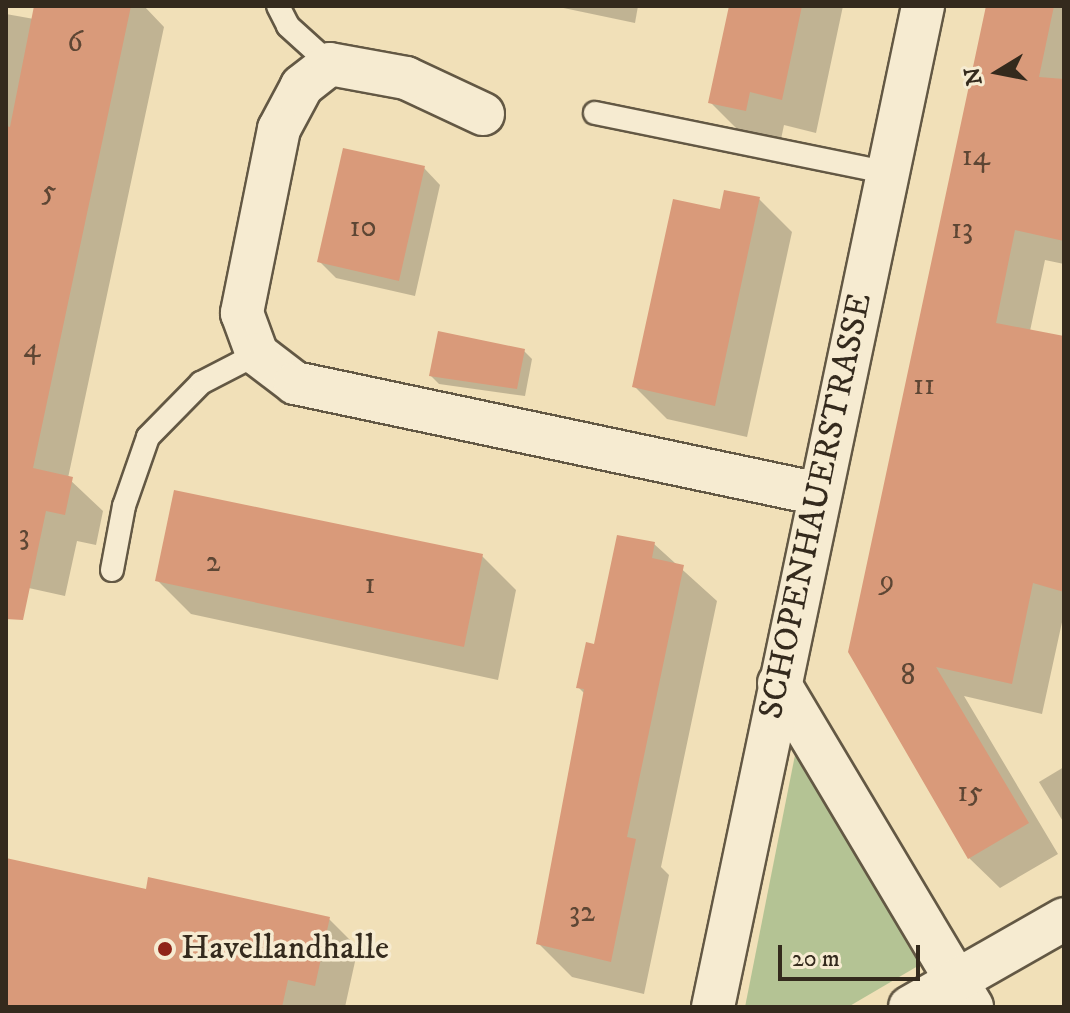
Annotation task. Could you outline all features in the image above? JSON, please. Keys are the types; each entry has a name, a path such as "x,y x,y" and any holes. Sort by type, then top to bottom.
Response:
{"street":[{"name":"SCHOPENHAUERSTRASSE","path":"713,1007 923,6"},
{"path":"483,114 406,78 330,64 302,86 279,129 242,313 257,354 295,383 819,494"},
{"path":"779,683 964,994"},
{"path":"910,1007 964,994 1064,919"}],"lane":[{"path":"278,6 288,26 330,64"},
{"path":"595,113 886,172"},
{"path":"112,570 124,506 148,437 201,383 257,354"}],"green space":[{"path":"796,750 923,963 848,1007 745,1007"}],"building":[{"path":"34,6 131,6 33,468 73,477 65,515 46,511 23,620 6,619 6,126 10,127"},
{"path":"729,6 802,6 782,100 750,92 746,111 708,103"},
{"path":"986,6 1054,6 1039,77 1064,79 1064,241 1015,230 996,323 1064,336 1064,592 1033,583 1012,684 936,667 1029,823 968,859 848,652"},
{"path":"343,148 425,166 399,281 317,262"},
{"path":"724,190 760,197 715,406 632,387 673,199 720,209"},
{"path":"438,331 525,349 517,389 429,376"},
{"path":"174,490 483,554 464,647 155,581"},
{"path":"617,535 655,542 652,558 684,565 627,837 636,839 611,962 536,944 584,689 576,688 586,642 594,644"},
{"name":"Havellandhalle","path":"6,858 146,889 148,877 330,917 315,986 288,980 282,1007 6,1007"}],"place":[{"name":"Havellandhalle","path":"165,949"}]}
